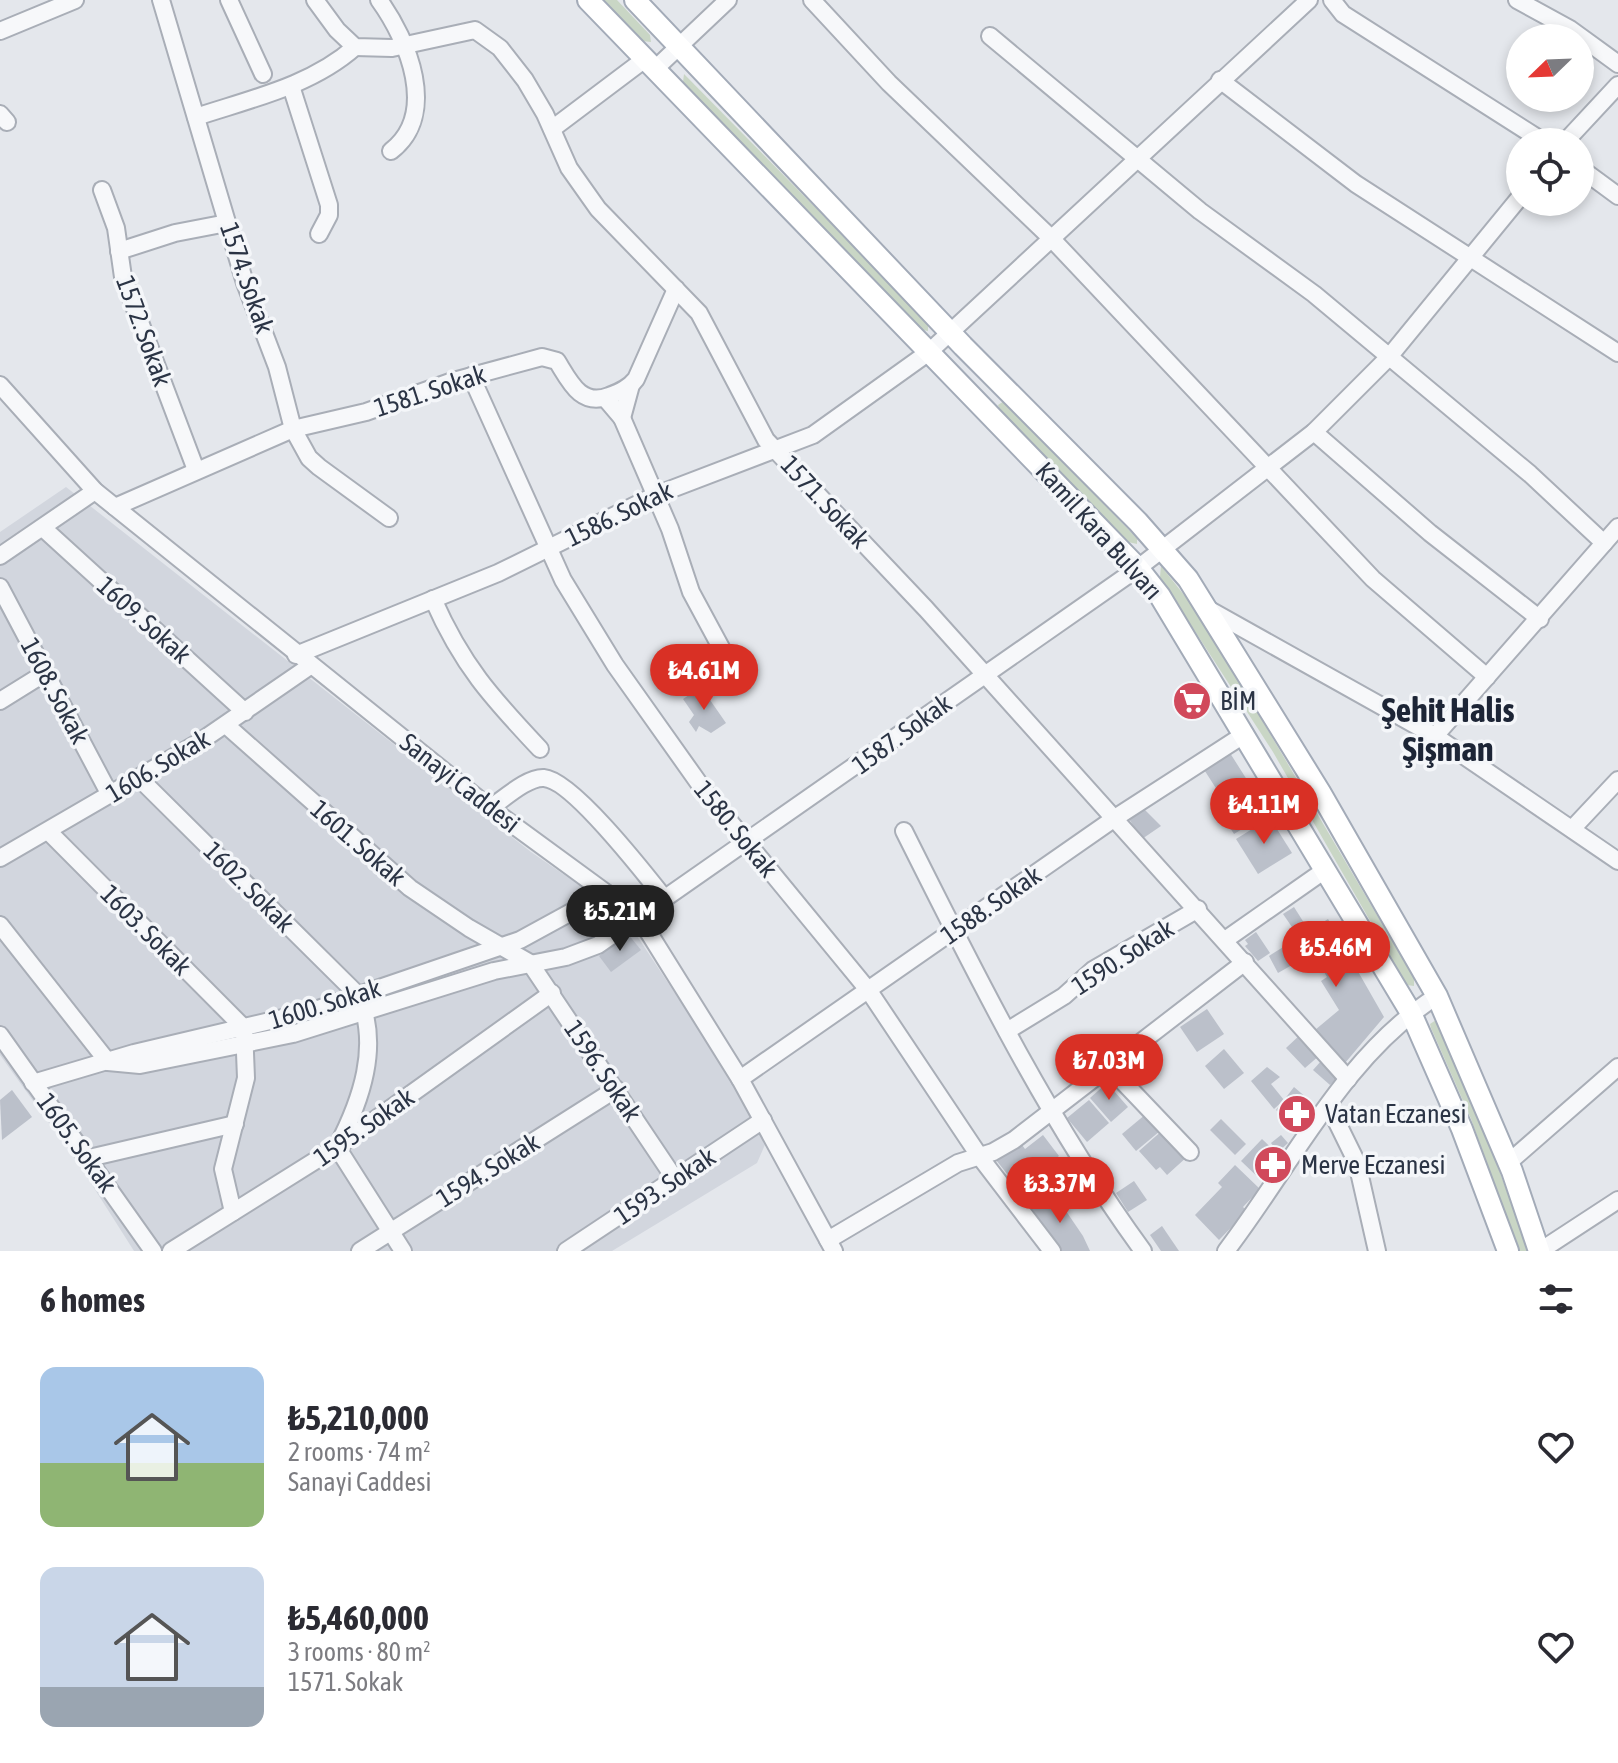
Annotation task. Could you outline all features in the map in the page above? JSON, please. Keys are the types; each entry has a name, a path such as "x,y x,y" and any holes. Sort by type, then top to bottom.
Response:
{"main road":[{"name":"Kamil Kara Bulvarı","path":"588,0 1138,568 1167,606 1411,1013 1462,1129 1508,1251"},
{"name":"Kamil Kara Bulvarı","path":"635,0 1164,549 1208,609 1320,792 1437,996 1508,1163 1540,1251"}],"street":[{"path":"0,31 75,0"},
{"name":"1574. Sokak","path":"161,0 252,304 277,367 293,429 319,467 389,518"},
{"path":"229,0 263,74"},
{"path":"196,117 291,86 336,62 355,47 337,30 315,0"},
{"path":"379,0 405,45 414,88 415,118 408,138 391,151"},
{"path":"552,129 679,47 728,0"},
{"path":"812,0 889,83 1050,237 1373,579 1487,677"},
{"name":"1586. Sokak","path":"296,655 548,549 656,495 813,435 929,352 1309,0"},
{"path":"1332,0 1343,14 1522,128"},
{"path":"1517,0 1570,29 1618,64"},
{"name":"1571. Sokak","path":"355,47 405,45 463,31 485,34 525,80 569,168 591,201 699,313 759,429 777,451 985,674 1348,1079"},
{"path":"990,36 1200,211 1314,294 1530,474 1604,543"},
{"path":"1220,80 1356,184 1618,353"},
{"path":"1578,128 1618,85"},
{"path":"291,86 329,205 326,223 319,234"},
{"path":"1594,178 1618,196"},
{"name":"1572. Sokak","path":"102,190 111,211 123,277 196,470"},
{"name":"1587. Sokak","path":"245,1037 367,1013 467,979 588,950 639,917 1138,568 1314,432 1389,357 1506,214"},
{"path":"119,251 175,233 227,223"},
{"path":"622,418 631,385 676,289"},
{"name":"1581. Sokak","path":"115,507 293,429 366,412 471,376 551,357 580,395 595,400 605,398"},
{"name":"1580. Sokak","path":"471,376 563,580 634,693 703,789 869,991 980,1157 1052,1251"},
{"name":"Sanayi Caddesi","path":"0,385 95,491 490,808 639,917 740,1079 831,1246"},
{"path":"631,385 605,398 622,418 656,495 691,592 739,681"},
{"path":"1314,432 1430,533 1540,619"},
{"path":"0,556 95,491"},
{"path":"1435,736 1618,527"},
{"name":"1609. Sokak","path":"43,528 245,712"},
{"name":"1608. Sokak","path":"0,587 110,795"},
{"path":"433,599 451,639 476,679 540,749"},
{"path":"1208,609 1435,736 1618,861"},
{"name":"1606. Sokak","path":"0,858 226,725 310,666"},
{"path":"0,701 45,673"},
{"name":"1601. Sokak","path":"226,725 385,869 437,907 530,963"},
{"name":"1588. Sokak","path":"740,1079 1115,818 1245,734"},
{"name":"1602. Sokak","path":"139,778 358,995 367,1013"},
{"path":"490,808 536,780 552,780 601,823 665,899"},
{"path":"1572,829 1618,780"},
{"name":"1603. Sokak","path":"48,831 245,1037"},
{"path":"904,831 1007,1031 1053,1110 1143,1251"},
{"path":"1225,940 1325,870"},
{"name":"1600. Sokak","path":"33,1083 134,1053 245,1037 501,947 542,930 606,893"},
{"name":"1590. Sokak","path":"1007,1031 1064,996 1093,970 1198,909"},
{"path":"0,925 108,1062"},
{"path":"831,1246 946,1169 1014,1140 1245,962"},
{"name":"1596. Sokak","path":"530,963 675,1179"},
{"name":"1595. Sokak","path":"171,1251 337,1147 552,993"},
{"path":"1231,1249 1371,1050 1411,1013 1437,996"},
{"path":"367,1013 369,1040 359,1101 337,1147 403,1251"},
{"name":"1605. Sokak","path":"0,1035 8,1062 33,1083 153,1251"},
{"path":"233,1212 223,1169 246,1078 245,1037"},
{"path":"1109,1067 1190,1152"},
{"path":"1508,1163 1616,1075"},
{"name":"1594. Sokak","path":"360,1251 616,1089"},
{"path":"1329,1106 1354,1154 1377,1251"},
{"name":"1593. Sokak","path":"566,1251 763,1120"},
{"path":"89,1158 235,1124"},
{"path":"1540,1251 1616,1206"}],"shaded area":[{"path":"66,487 531,852 623,915 742,1094 767,1140 757,1163 612,1251 134,1251 80,1166 0,1055 0,532"}],"green space":[{"path":"604,0 617,0 650,35 651,42 642,41"},
{"path":"684,74 928,322 928,331 923,330 683,82"},
{"path":"1004,401 1129,530 1137,539 1137,544 1128,542 1000,410 998,405"},
{"path":"1161,566 1188,600 1226,659 1414,978 1414,986 1407,985 1273,752 1160,577"},
{"path":"1436,1020 1477,1111 1529,1251 1519,1251 1471,1119 1431,1028 1430,1024"}],"building":[{"path":"701,687 726,723 711,733 699,726 696,732 689,722 694,715 683,699"},
{"path":"1230,753 1268,813 1234,834 1211,798 1219,793 1203,768"},
{"path":"1143,808 1161,826 1142,839 1129,819"},
{"path":"1270,818 1292,853 1258,874 1236,839"},
{"path":"1294,907 1306,926 1296,933 1283,914"},
{"path":"1328,919 1384,1017 1345,1063 1315,1030 1339,1010 1321,981 1327,977 1313,953 1278,973 1269,956"},
{"path":"1256,932 1270,953 1258,961 1245,946 1248,944 1245,940"},
{"path":"628,934 641,950 611,972 599,956"},
{"path":"1207,1009 1224,1034 1197,1052 1180,1027"},
{"path":"1301,1034 1320,1055 1305,1068 1286,1048"},
{"path":"1224,1049 1244,1073 1224,1089 1205,1066"},
{"path":"1322,1060 1339,1076 1330,1085 1313,1070"},
{"path":"1267,1067 1280,1077 1271,1084 1284,1100 1274,1109 1251,1081"},
{"path":"1107,1083 1128,1107 1111,1122 1090,1098"},
{"path":"1294,1087 1314,1104 1296,1126 1276,1110"},
{"path":"12,1090 32,1117 2,1140 0,1100"},
{"path":"1089,1100 1109,1123 1087,1142 1067,1118"},
{"path":"1146,1114 1160,1131 1136,1151 1122,1134"},
{"path":"1221,1119 1246,1144 1235,1155 1210,1130"},
{"path":"1164,1129 1188,1156 1167,1175 1160,1167 1156,1170 1139,1151"},
{"path":"1043,1135 1059,1156 1041,1171 1053,1188 1031,1204 996,1160 1020,1142 1025,1149"},
{"path":"1281,1135 1288,1143 1278,1152 1271,1143"},
{"path":"1262,1139 1284,1160 1263,1182 1241,1161"},
{"path":"1235,1165 1260,1189 1243,1207 1247,1211 1219,1240 1195,1215 1222,1187 1218,1183"},
{"path":"1134,1181 1147,1200 1128,1212 1116,1193"},
{"path":"1053,1192 1090,1251 1060,1251 1031,1207"},
{"path":"1162,1226 1179,1251 1161,1251 1150,1235"}],"place":[{"name":"BİM","path":"1192,701"},
{"name":"Vatan Eczanesi","path":"1297,1114"},
{"name":"Merve Eczanesi","path":"1273,1165"}],"district":[{"name":"Şehit Halis Şişman","path":"1448,728"}]}
